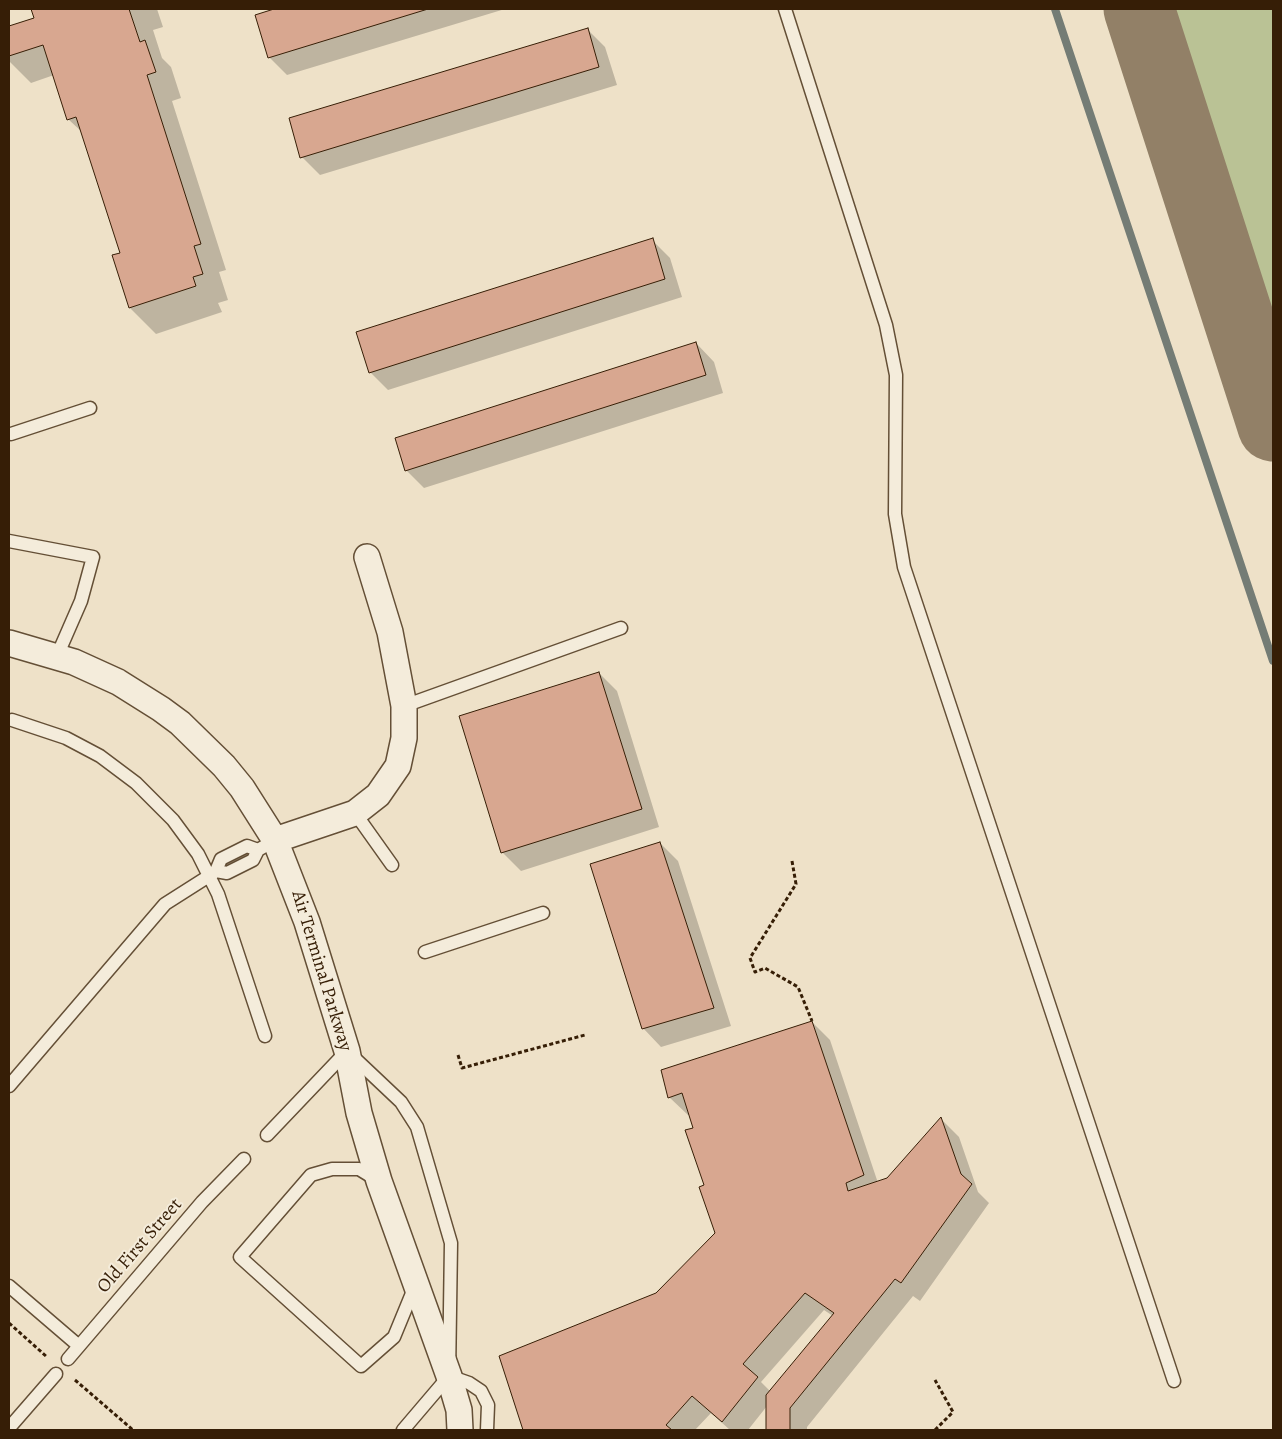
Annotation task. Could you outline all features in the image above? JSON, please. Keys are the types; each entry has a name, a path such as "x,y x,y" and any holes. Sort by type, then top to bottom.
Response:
{"street":[{"path":"267,845 355,814 378,795 398,766 404,738 404,706 390,632 367,558"},
{"name":"Air Terminal Parkway","path":"10,645 57,656 118,682 180,723 224,766 247,795 267,845 298,894 347,1051 359,1113 379,1181 449,1376 459,1410 460,1430"}],"lane":[{"path":"785,9 886,325 896,376 895,514 904,567 1174,1381"},
{"path":"11,434 90,408"},
{"path":"9,541 94,557 81,601 57,656"},
{"path":"404,706 621,628"},
{"path":"12,720 66,738 87,748 118,768 173,820 213,873 218,894 265,1036"},
{"path":"355,814 392,865"},
{"path":"9,1086 164,904 213,873 227,873 253,860 267,845"},
{"path":"426,952 543,913"},
{"path":"267,1135 347,1051 401,1102 413,1119 421,1136 451,1243 449,1376 403,1430"},
{"name":"Old First Street","path":"68,1359 202,1202 244,1159"},
{"path":"379,1181 358,1169 332,1169 311,1175 240,1257 360,1366 394,1337 416,1284"},
{"path":"9,1286 79,1346"},
{"path":"9,1428 56,1374"},
{"path":"449,1376 469,1383 481,1391 488,1405 487,1430"}],"path":[{"path":"792,861 796,884 750,958 755,972 765,968 798,987 812,1021"},
{"path":"458,1055 462,1068 585,1034"},
{"path":"935,1380 953,1412 935,1430"}],"green space":[{"path":"1160,9 1273,9 1273,361"}],"building":[{"path":"31,9 129,9 140,42 145,40 156,72 147,75 201,244 194,246 203,274 193,277 196,286 129,308 112,255 120,253 76,117 67,120 43,45 9,56 9,26 34,18"},
{"path":"274,9 428,9 268,58 255,15"},
{"path":"588,28 599,67 300,158 289,118"},
{"path":"653,238 665,279 369,373 356,332"},
{"path":"696,342 706,375 405,471 395,438"},
{"path":"599,672 642,809 501,853 459,716"},
{"path":"660,842 714,1008 642,1029 590,864"},
{"path":"812,1021 864,1175 846,1183 848,1191 887,1178 941,1117 961,1174 972,1184 901,1283 895,1279 790,1408 790,1430 766,1430 766,1395 834,1313 805,1293 743,1364 758,1377 722,1422 692,1396 666,1425 672,1430 523,1430 499,1356 656,1293 715,1233 699,1187 704,1185 685,1130 693,1128 682,1093 668,1098 661,1070"}],"waterway":[{"path":"1055,9 1273,661"}],"taxiway":[{"path":"1139,9 1273,426"}]}
